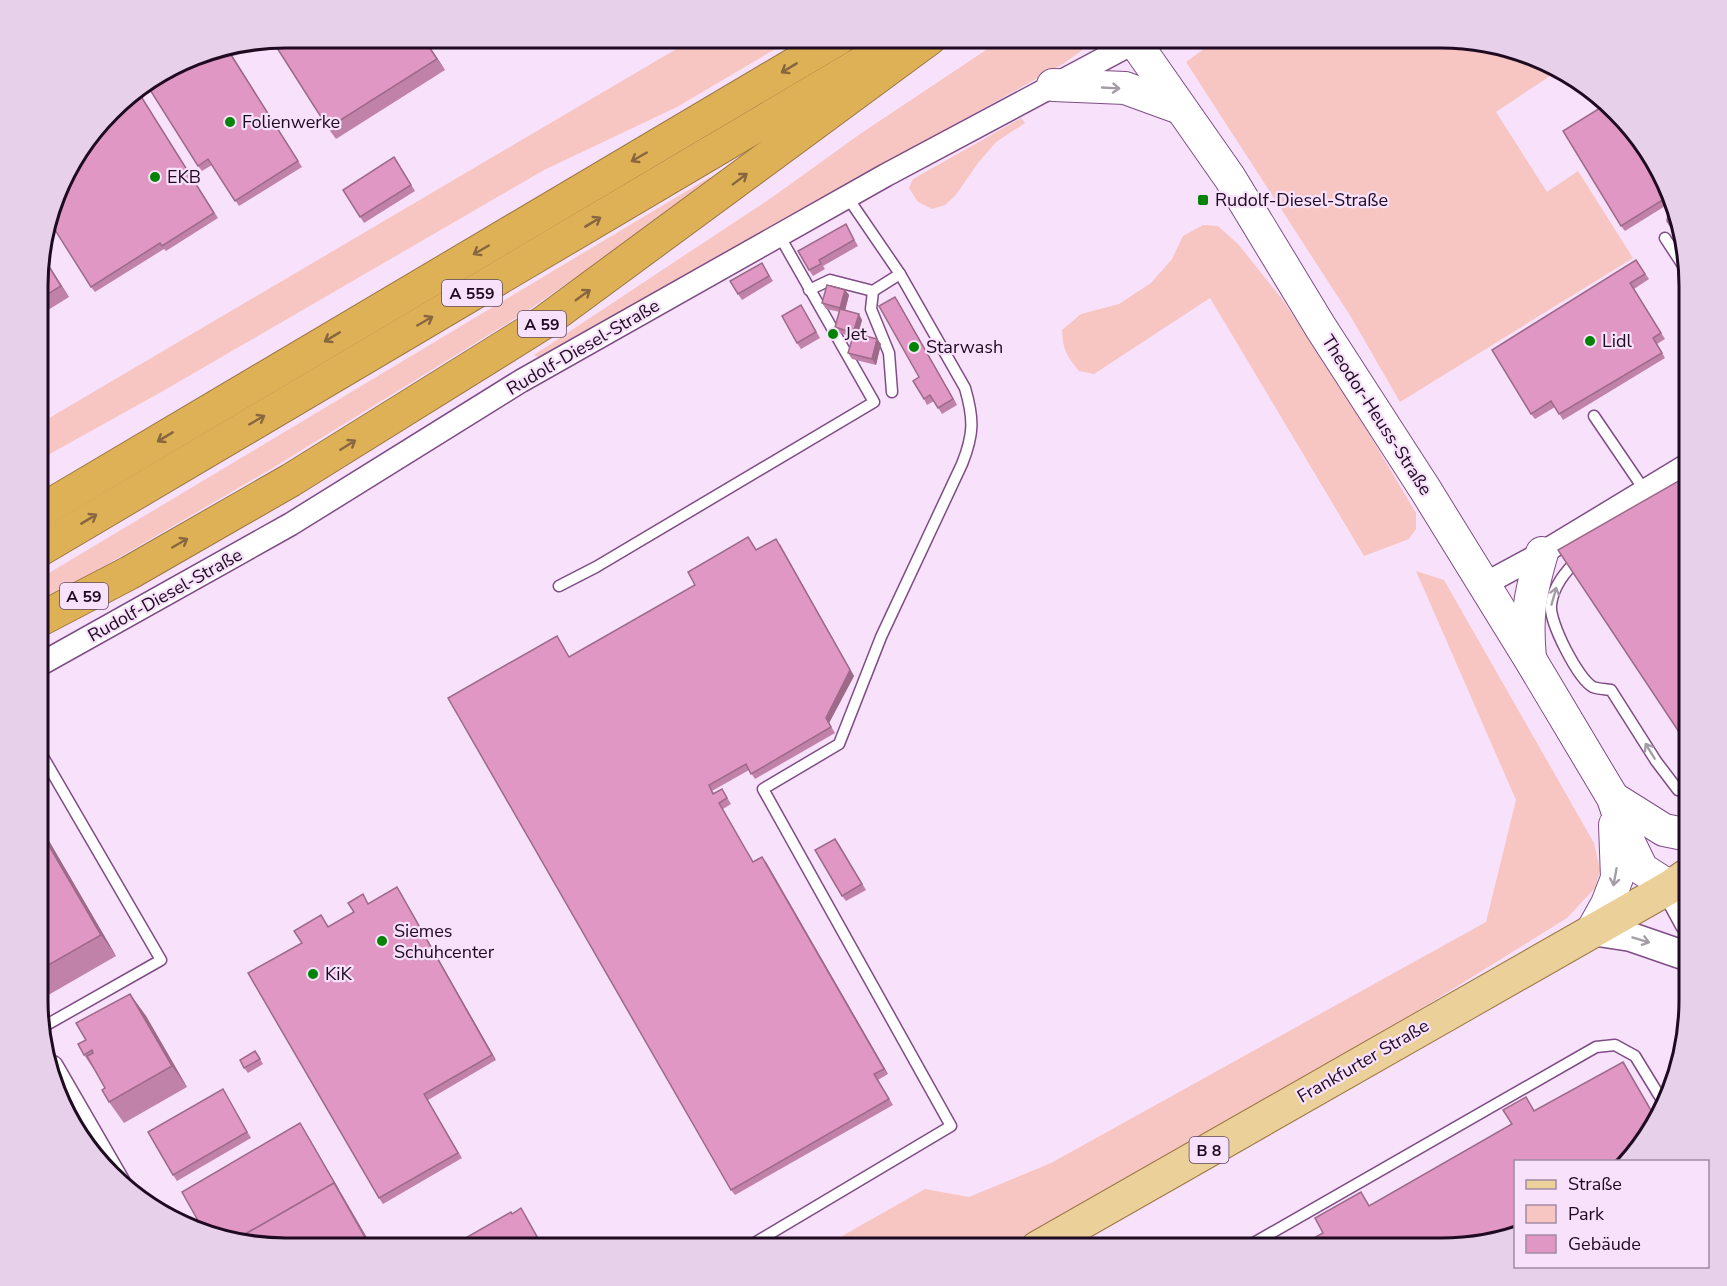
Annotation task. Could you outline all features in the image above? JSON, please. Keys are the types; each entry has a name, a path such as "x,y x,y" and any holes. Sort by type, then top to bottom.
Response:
{"highway":[{"path":"48,507 822,48"},
{"name":"A 559","path":"48,545 889,48"},
{"name":"A 59","path":"48,615 129,573 291,480 543,323 916,48"}],"main road":[{"name":"Theodor-Heuss-Straße","path":"1143,48 1180,108 1230,178 1321,328 1425,489 1613,798"},
{"path":"1053,85 1125,88 1180,108"},
{"path":"1530,659 1527,628 1530,593 1542,553"},
{"path":"1613,798 1664,830 1679,834"},
{"path":"1613,798 1625,834 1642,869 1679,880"},
{"path":"1592,931 1607,904 1617,878 1613,798"},
{"path":"1639,815 1662,858 1679,880"},
{"name":"Frankfurter Straße","path":"1055,1238 1679,880"}],"street":[{"name":"Rudolf-Diesel-Straße","path":"48,660 281,529 521,381 779,235 1121,48"},
{"path":"1483,585 1542,553 1679,470"},
{"path":"1592,931 1631,937 1679,954"},
{"path":"67,1093 97,1145"}],"lane":[{"path":"763,1238 951,1126 763,789 839,744 881,637 969,445 973,425 965,388 900,274 848,198"},
{"path":"560,586 874,402 779,235"},
{"path":"1665,238 1677,256"},
{"path":"809,290 830,280 873,291 900,274"},
{"path":"873,291 871,309 889,353 892,392"},
{"path":"1594,416 1645,492"},
{"path":"1590,551 1567,570 1556,587 1551,606 1552,620 1559,638 1586,681 1594,687 1611,690 1656,761 1679,790"},
{"path":"48,765 161,960 49,1023"},
{"path":"1262,1238 1596,1047 1615,1045 1635,1056 1659,1095"}],"green space":[{"path":"678,48 777,48 677,107 544,170 163,391 48,455 48,419"},
{"path":"989,48 1083,48 1063,64 649,295 542,359 534,355 774,196 860,134"},
{"path":"1205,48 1441,48 1472,50 1503,56 1532,66 1551,75 1496,112 1547,192 1578,171 1633,258 1400,402 1351,317 1186,62"},
{"path":"1021,118 1025,123 996,142 955,196 945,205 932,209 918,202 909,188 913,179"},
{"path":"710,177 713,183 524,313 271,469 48,599 48,574"},
{"path":"1203,225 1218,226 1238,244 1282,299 1349,400 1416,513 1416,529 1409,539 1364,556 1210,298 1094,374 1079,371 1069,357 1063,343 1062,330 1081,314 1119,304 1151,283 1172,259 1183,236"},
{"path":"1416,571 1444,580 1594,843 1600,870 1595,888 1567,918 1337,1061 1020,1238 839,1238 925,1189 969,1197 1051,1163 1486,922 1516,800"}],"building":[{"path":"430,48 437,59 328,128 277,49"},
{"name":"Folienwerke","path":"231,55 298,161 235,201 208,159 198,166 150,90 195,66"},
{"path":"141,97 214,213 162,246 160,243 91,287 55,230 56,224 66,195 88,154 107,129"},
{"path":"1599,108 1630,141 1647,167 1663,200 1621,226 1563,131"},
{"path":"394,157 411,185 360,217 343,190"},
{"path":"846,224 854,240 819,260 821,264 809,270 798,251"},
{"name":"Lidl","path":"1636,260 1645,274 1630,283 1661,333 1653,338 1662,353 1559,414 1551,401 1531,414 1492,350"},
{"path":"762,263 769,276 738,294 730,281"},
{"path":"49,267 61,286 48,294"},
{"path":"827,285 845,290 840,308 822,303"},
{"name":"Starwash","path":"895,297 953,399 938,408 930,395 924,399 913,381 919,377 879,306"},
{"path":"801,305 816,332 797,343 782,316"},
{"path":"840,309 859,314 853,333 835,327"},
{"path":"854,333 877,339 872,359 848,353"},
{"path":"1679,481 1679,732 1558,550"},
{"path":"748,537 756,550 776,539 850,670 826,718 831,727 751,774 746,764 709,785 713,794 722,789 727,798 719,803 753,862 762,857 884,1069 874,1074 889,1099 731,1190 448,698 557,636 569,657 695,585 688,572"},
{"path":"835,839 862,884 842,896 815,850"},
{"path":"48,844 101,935 48,965"},
{"path":"397,887 492,1055 424,1094 458,1153 379,1198 248,973 302,943 294,931 321,915 328,927 354,912 348,903 363,894 368,904"},
{"path":"130,994 172,1066 109,1102 102,1090 105,1088 87,1056 93,1053 92,1050 84,1055 78,1044 86,1040 76,1023"},
{"path":"255,1051 260,1059 244,1068 240,1060"},
{"path":"1623,1062 1651,1111 1630,1145 1617,1160 1514,1160 1514,1226 1472,1236 1441,1238 1314,1238 1323,1233 1315,1218 1361,1192 1369,1206 1512,1124 1503,1110 1526,1097 1534,1111"},
{"path":"223,1089 247,1132 173,1175 148,1132"},
{"path":"300,1123 338,1189 334,1183 245,1234 198,1221 182,1192"},
{"path":"334,1183 365,1238 286,1238 245,1234"},
{"path":"521,1208 537,1237 466,1238 511,1212 512,1214"}],"place":[{"name":"Folienwerke","path":"230,122"},
{"name":"EKB","path":"155,177"},
{"name":"Rudolf-Diesel-Straße","path":"1203,200"},
{"name":"Jet","path":"833,334"},
{"name":"Lidl","path":"1590,341"},
{"name":"Starwash","path":"914,347"},
{"name":"Siemes Schuhcenter","path":"382,941"},
{"name":"KiK","path":"313,974"}]}
